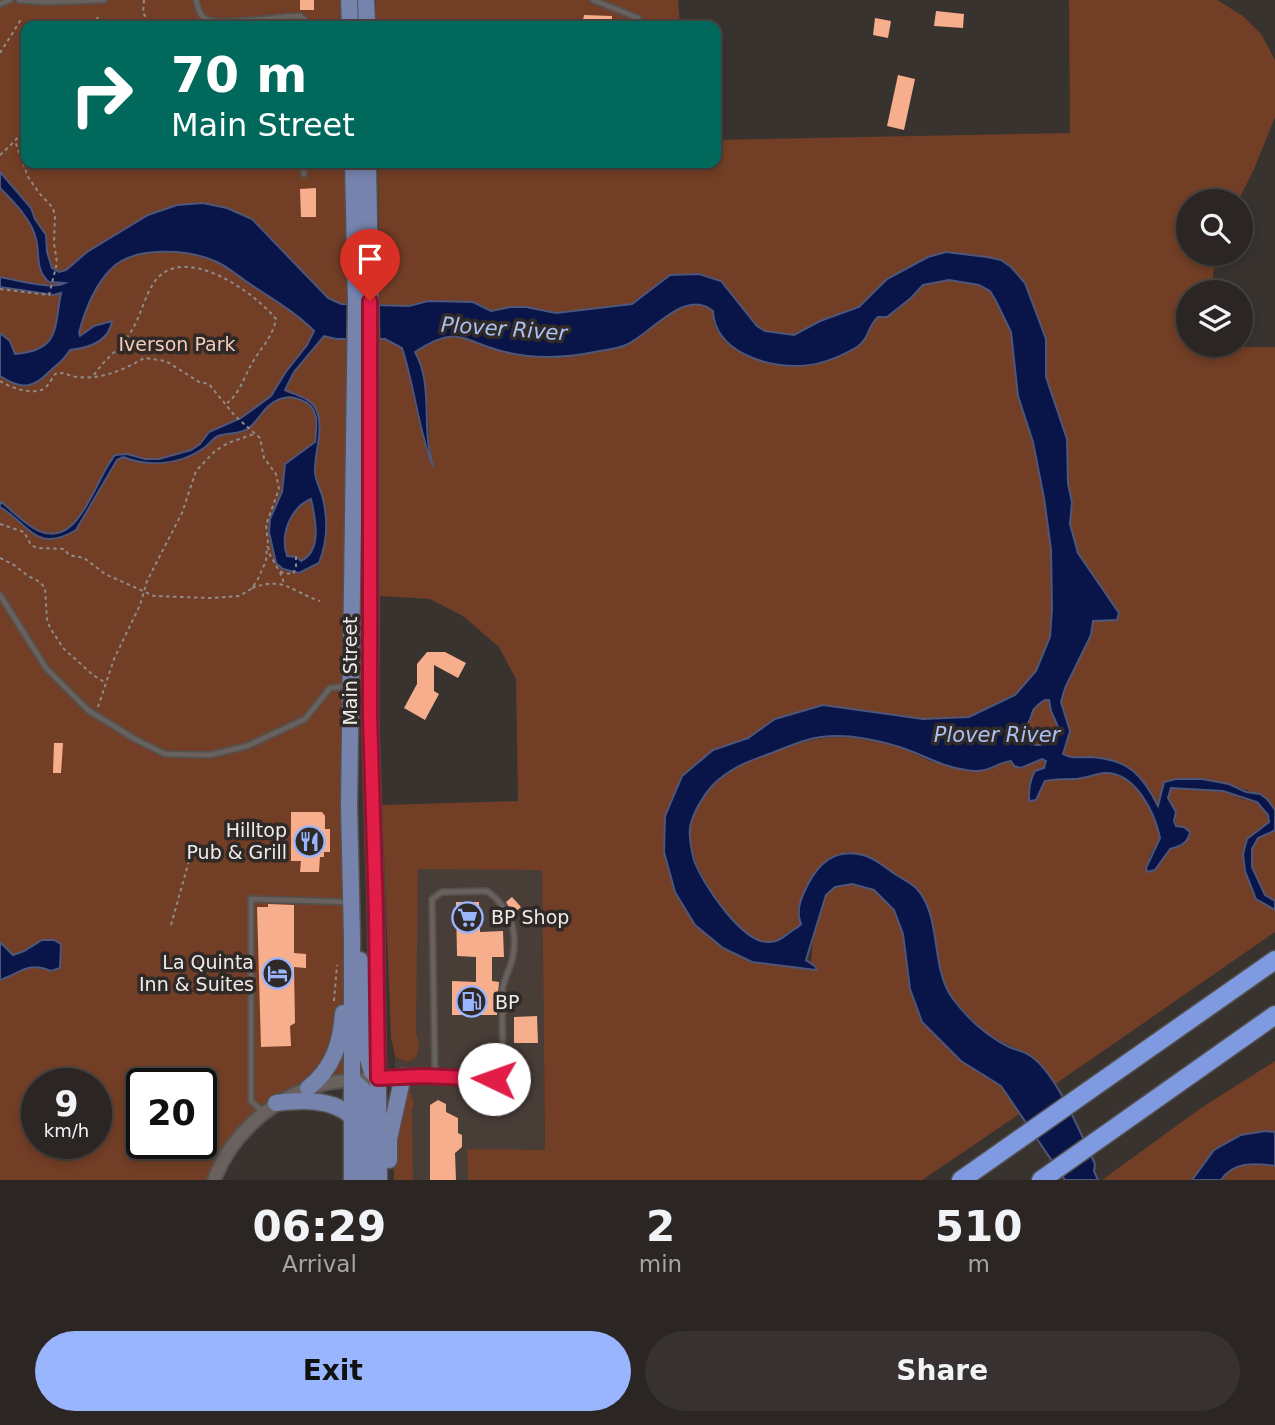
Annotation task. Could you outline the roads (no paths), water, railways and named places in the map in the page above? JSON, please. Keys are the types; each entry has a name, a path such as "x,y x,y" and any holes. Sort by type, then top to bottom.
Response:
{"highway":[{"path":"961,1180 1275,960"},
{"path":"1048,1177 1275,1015"}],"main road":[{"path":"349,0 350,21"},
{"path":"366,0 367,21"},
{"name":"Main Street","path":"353,168 363,301"},
{"name":"Main Street","path":"368,168 363,341 371,783 376,915 391,1077 379,1180"},
{"name":"Main Street","path":"352,1180 351,686 363,341"},
{"path":"352,937 363,966 366,1052 369,1065 391,1077 389,1180"},
{"path":"308,1088 321,1078 339,1044 352,937"},
{"path":"352,1080 362,1089 365,1098 365,1180"},
{"path":"270,1108 293,1101 320,1102 339,1107 352,1117"}],"street":[{"path":"214,1180 231,1149 270,1108 308,1088 352,1080 391,1077"}],"lane":[{"path":"0,4 10,0"},
{"path":"19,0 104,0"},
{"path":"196,0 201,15 207,19 223,21 300,16 304,21"},
{"path":"593,0 638,18"},
{"path":"303,168 304,174"},
{"path":"0,595 46,668 95,715 165,754 210,755 247,746 305,719 330,688 351,686"},
{"path":"350,784 371,783"},
{"path":"391,1077 494,1079 500,1078 503,1073 502,993 503,979 513,957 512,925 507,911 491,893 483,890 442,892 432,899 435,1076"},
{"path":"270,1108 251,1101 251,899 352,902"}],"water":[{"name":"Plover River","path":"0,172 31,208 46,235 52,268 59,272 148,215 177,205 203,203 227,208 252,219 328,298 341,304 409,306 428,301 473,302 491,311 526,307 556,313 632,304 670,275 699,274 721,281 757,326 765,331 794,335 820,321 859,307 887,279 928,257 946,252 1001,260 1011,267 1025,283 1046,339 1046,377 1067,439 1068,484 1072,502 1070,524 1078,553 1119,613 1117,620 1093,621 1091,635 1065,688 1061,702 1070,731 1063,754 1103,758 1124,765 1146,785 1158,806 1164,782 1176,779 1202,779 1229,784 1267,799 1275,810 1275,828 1258,838 1252,849 1252,867 1265,895 1275,901 1275,910 1256,899 1245,871 1243,854 1247,839 1269,822 1268,815 1257,802 1223,791 1171,788 1168,798 1176,812 1174,821 1176,826 1184,827 1190,832 1189,836 1183,844 1170,849 1155,870 1147,872 1146,868 1160,838 1154,817 1134,786 1115,774 1104,773 1080,779 1045,781 1036,800 1029,801 1033,775 1035,771 1044,768 1046,761 1042,759 1021,768 1014,766 1011,761 986,770 974,771 947,766 905,749 874,741 840,736 807,740 744,764 718,780 695,811 690,840 698,870 714,897 736,923 759,940 778,940 801,924 799,908 808,884 822,864 835,856 849,853 868,857 915,887 925,900 930,913 941,973 953,999 986,1032 1001,1043 1029,1055 1049,1075 1083,1137 1095,1164 1094,1171 1098,1180 1065,1180 1001,1086 961,1061 922,1022 910,989 903,934 894,910 874,890 852,884 835,887 826,895 806,960 816,967 816,970 752,962 723,948 695,925 675,892 664,852 665,816 682,776 713,750 748,738 775,719 823,705 923,719 969,717 1015,695 1036,671 1050,637 1051,549 1033,442 1018,396 1011,332 990,291 979,285 949,280 923,285 887,317 878,317 857,347 829,360 800,366 757,360 744,354 722,337 713,311 702,305 679,309 626,345 572,356 527,356 505,352 460,337 442,338 415,352 425,384 428,440 433,467 402,348 385,339 336,339 324,336 294,372 285,390 307,399 314,405 320,424 315,473 325,507 325,539 319,563 299,573 283,569 276,563 269,532 270,519 282,492 285,464 315,442 314,412 307,403 293,398 280,399 266,408 245,430 218,436 203,449 183,459 163,463 142,462 123,457 117,460 76,530 62,537 42,538 0,507 0,501 39,531 53,534 65,530 85,508 115,455 159,459 191,450 200,444 209,432 241,418 271,396 314,331 285,307 217,262 177,252 147,253 120,262 110,270 95,291 79,333 80,336 94,326 112,321 102,339 84,348 70,350 59,364 33,384 27,386 8,381 0,376 0,333 10,341 15,354 40,348 52,335 61,293 54,295 0,287 0,277 43,285 65,283 49,282 45,277 40,267 31,225 0,188","holes":["311,499 315,542 308,556 301,561 297,557 287,556 286,531 292,515","1045,700 1049,700 1059,729 1052,739 1036,745 1028,739 1025,729 1033,710"]},
{"path":"42,940 54,940 61,944 60,968 51,971 37,967 25,969 0,980 0,942 13,955"},
{"path":"1275,1132 1275,1166 1239,1166 1221,1180 1192,1180 1214,1150 1241,1135"}],"place":[{"name":"Hilltop Pub & Grill","path":"310,841"},
{"name":"BP Shop","path":"468,917"},
{"name":"La Quinta Inn & Suites","path":"277,973"},
{"name":"BP","path":"472,1002"}],"park label":[{"name":"Iverson Park","path":"177,344"}]}
